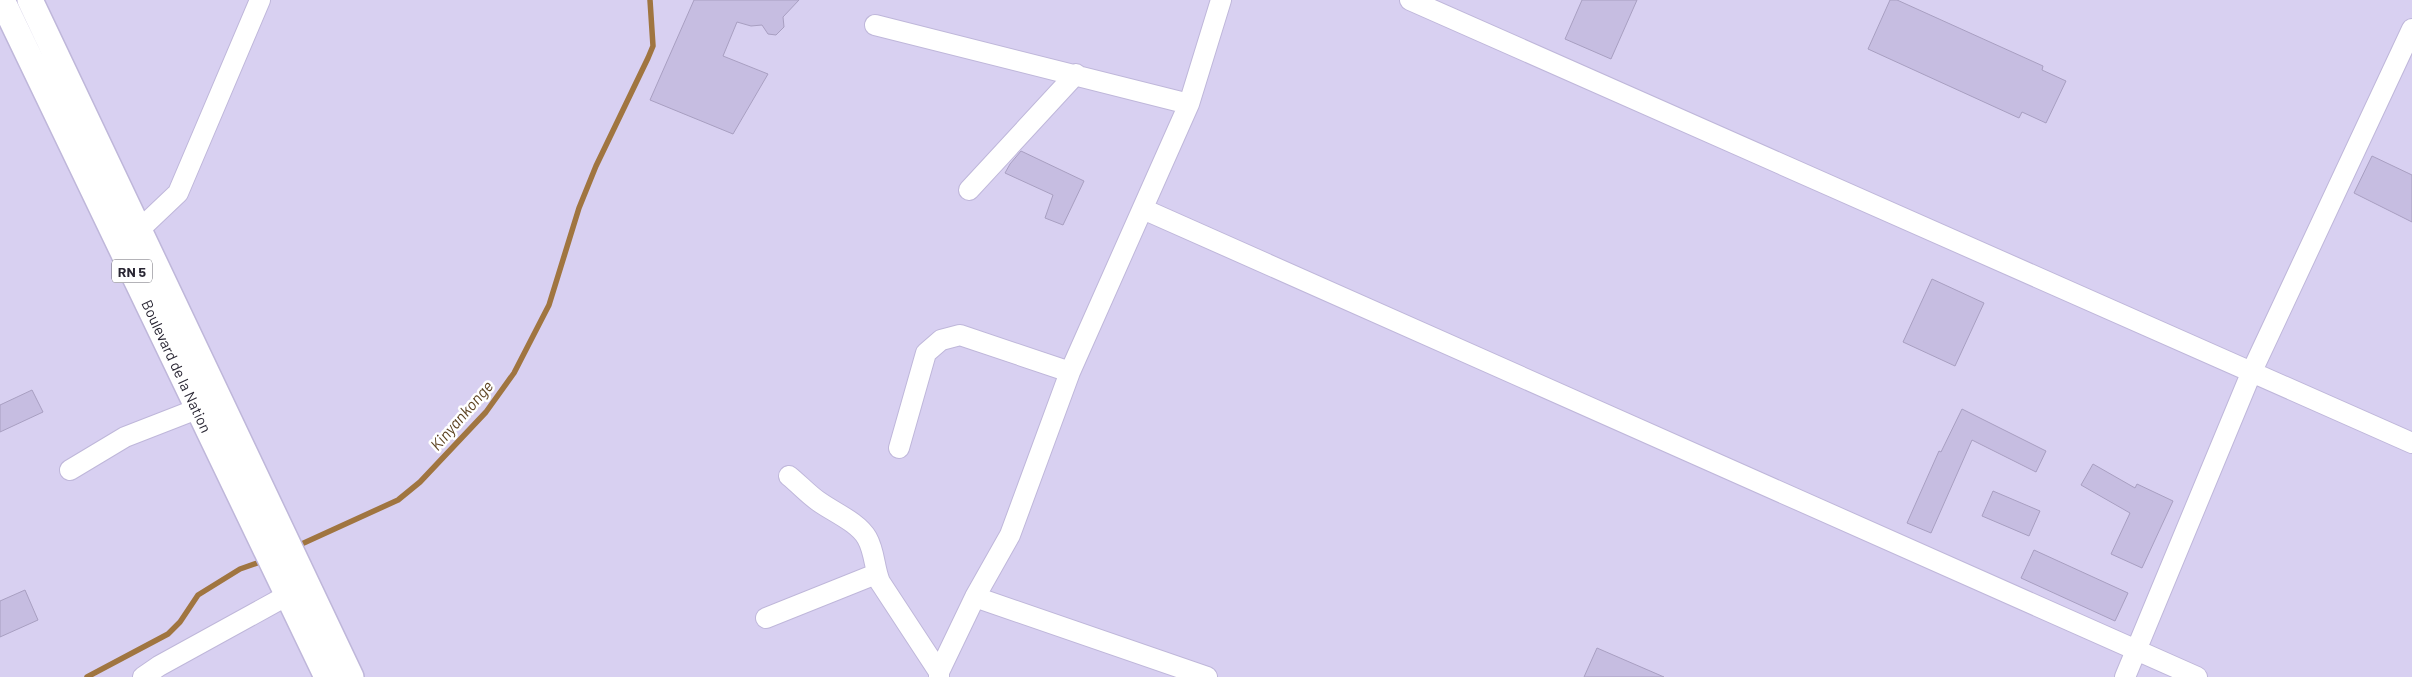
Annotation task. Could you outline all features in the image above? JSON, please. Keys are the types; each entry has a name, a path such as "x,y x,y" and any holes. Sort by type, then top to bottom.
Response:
{"main road":[{"name":"Boulevard de la Nation","path":"2,0 128,235 271,537 327,677"},
{"name":"Boulevard de la Nation","path":"30,0 128,235 197,409 271,537"},
{"name":"Boulevard de la Nation","path":"288,579 351,677"}],"street":[{"path":"128,235 178,193 260,0"},
{"path":"939,675 975,597 1010,535 1070,372 1189,104 1221,0"},
{"path":"1410,0 2412,443"},
{"path":"875,24 1189,104"},
{"path":"2125,677 2252,371 2412,29"},
{"path":"969,190 1076,74"},
{"path":"1143,210 2197,677"},
{"path":"899,448 926,353 941,340 960,335 1070,372"},
{"path":"70,470 125,437 197,409"},
{"path":"789,476 816,500 851,523 866,537 876,563 876,574 939,675"},
{"path":"766,618 876,574"},
{"path":"143,677 288,579"},
{"path":"975,597 1208,677"}],"shaded area":[{"path":"0,0 2412,0 2412,677 0,677"}],"building":[{"path":"694,0 799,0 783,17 784,27 776,35 768,34 762,25 751,26 737,22 723,56 768,74 733,134 650,100"},
{"path":"1582,0 1637,0 1611,59 1565,39"},
{"path":"1890,0 1897,0 2043,66 2042,70 2066,81 2046,123 2022,112 2019,118 1868,49"},
{"path":"1021,151 1084,181 1063,225 1045,218 1053,195 1005,173"},
{"path":"2372,156 2412,175 2412,222 2354,193"},
{"path":"1932,279 1984,303 1955,366 1903,342"},
{"path":"32,390 43,412 0,432 0,405"},
{"path":"1962,409 2046,451 2036,472 1972,440 1931,533 1907,523 1939,451 1941,452"},
{"path":"2093,464 2135,488 2137,484 2173,501 2142,568 2111,554 2130,513 2081,485"},
{"path":"1993,491 2040,511 2029,536 1982,516"},
{"path":"2034,550 2128,593 2115,621 2021,578"},
{"path":"25,590 38,620 0,637 0,601"},
{"path":"1597,648 1664,677 1584,677"}],"waterway":[{"name":"Kinyankonge","path":"295,547 398,500 420,482 486,412 514,373 549,305 579,208 596,166 653,46 650,0"},
{"name":"Kinyankonge","path":"87,677 168,634 180,622 198,595 240,569 263,561"}]}
